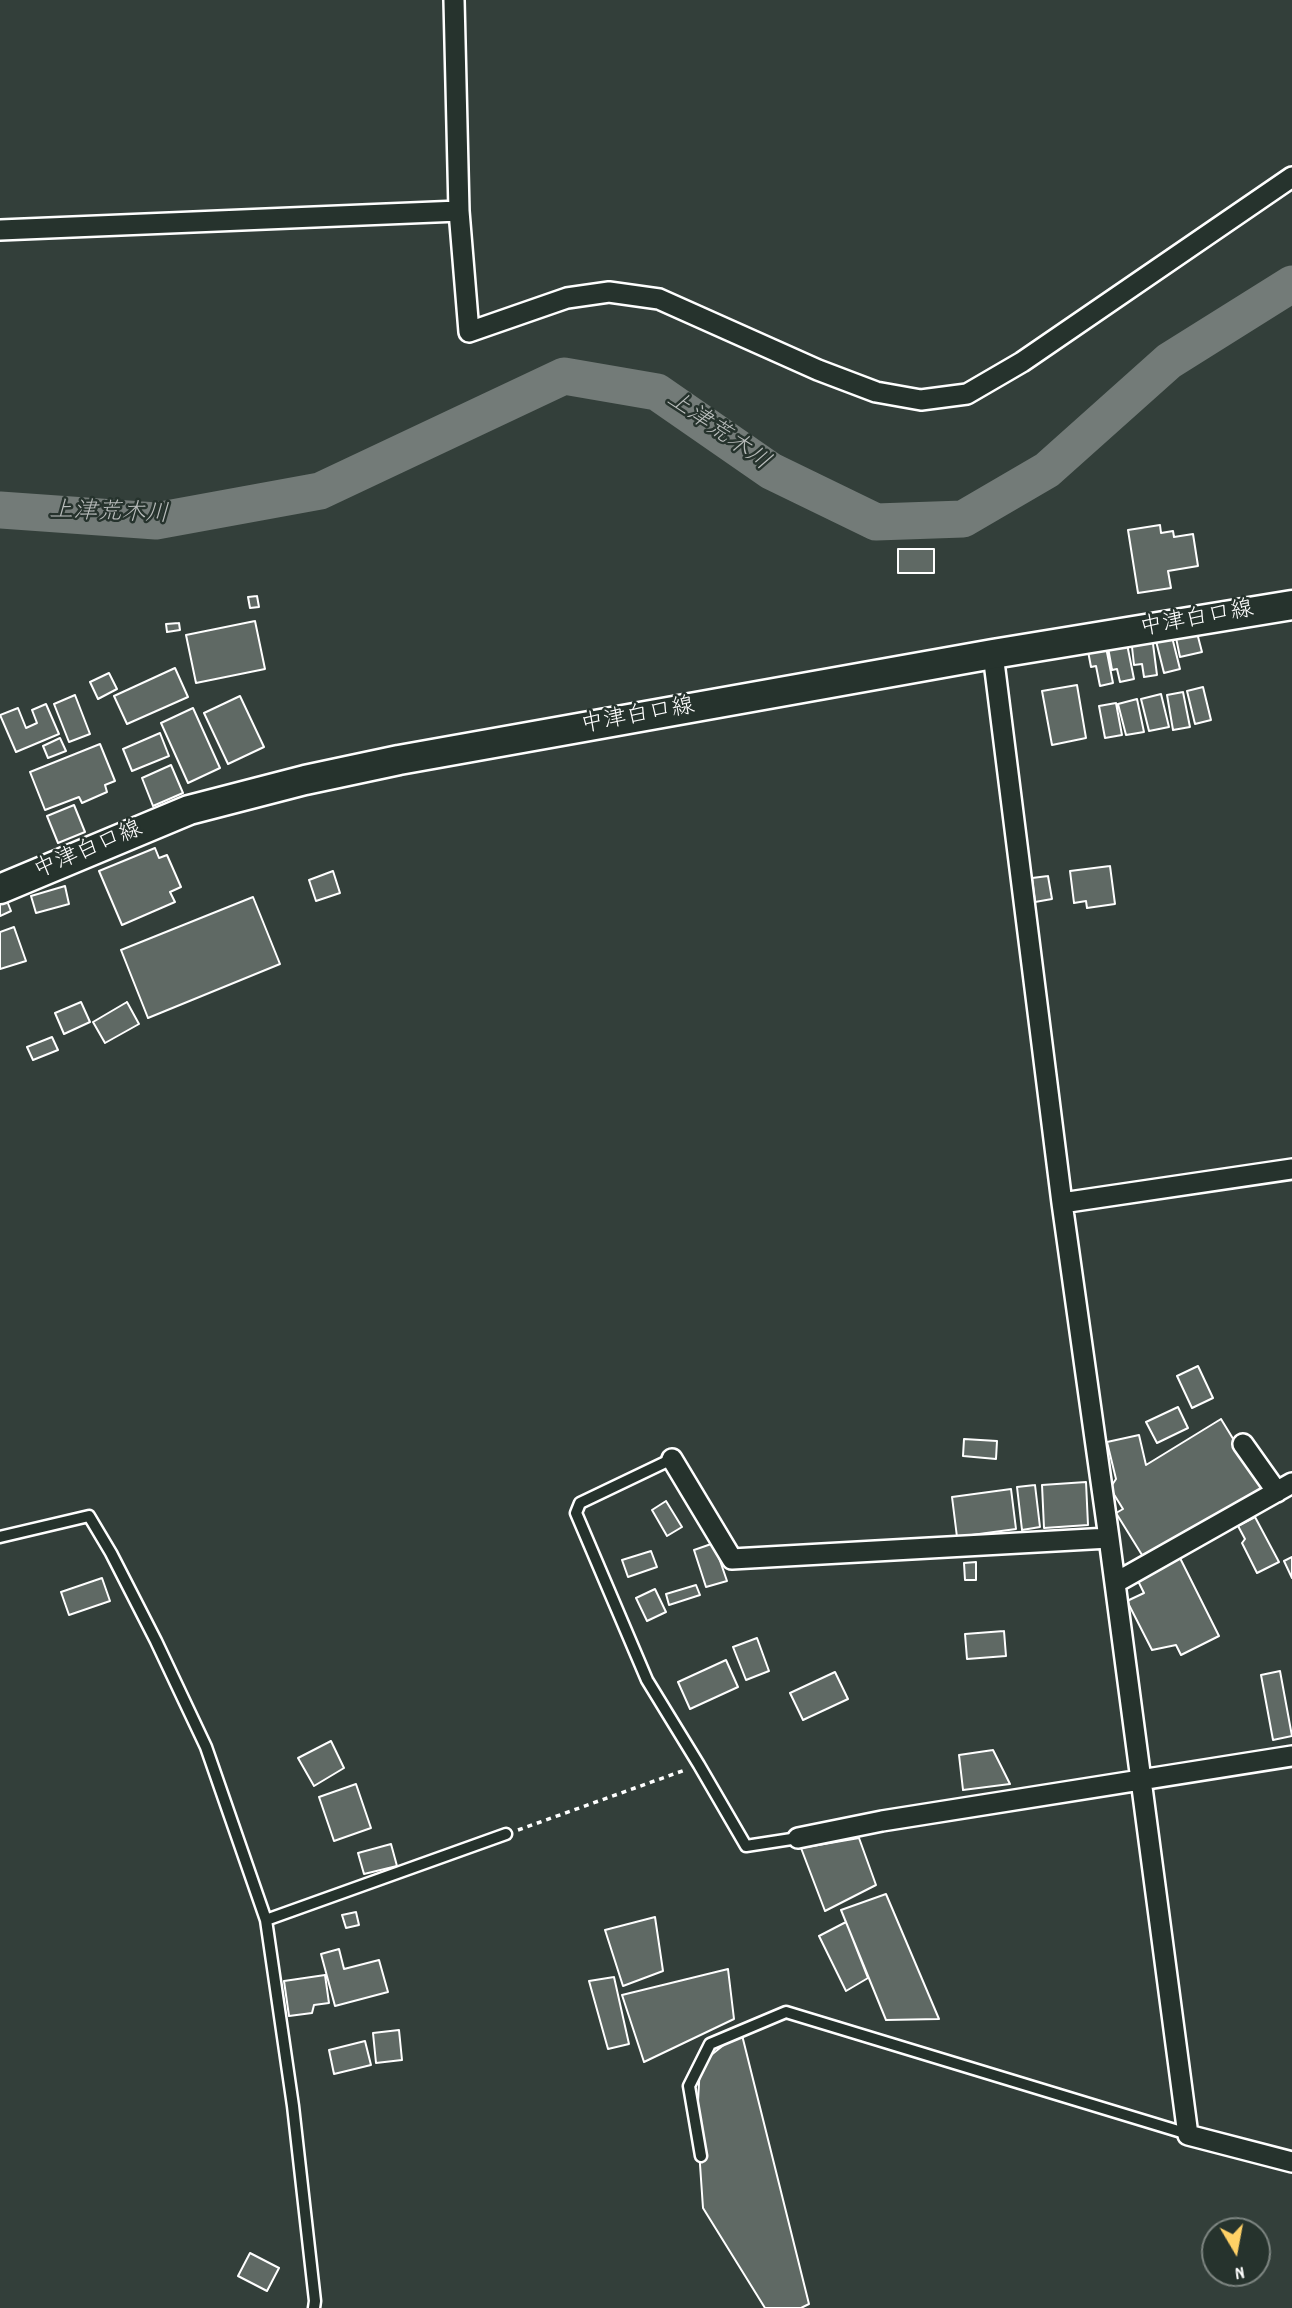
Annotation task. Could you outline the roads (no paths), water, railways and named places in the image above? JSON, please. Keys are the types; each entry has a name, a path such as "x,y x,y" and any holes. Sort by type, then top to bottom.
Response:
{"main road":[{"name":"中津白口線","path":"0,889 189,810 260,790 399,760 993,654 1292,605"}],"street":[{"path":"453,0 458,211 469,332 567,298 609,292 659,299 818,370 876,392 921,400 967,394 1022,362 1292,177"},
{"path":"0,230 458,211"},
{"path":"993,654 1062,1203 1188,2135 1292,2162"},
{"path":"1062,1203 1292,1169"},
{"path":"1115,1583 1284,1487 1243,1444"},
{"path":"672,1459 732,1559 1109,1538"},
{"path":"798,1838 881,1821 1292,1756"}],"lane":[{"path":"672,1459 580,1503 576,1513 647,1680 746,1846 798,1838"},
{"path":"0,1537 89,1516 156,1641 206,1747 266,1920 293,2106 314,2308"},
{"path":"266,1920 506,1834"},
{"path":"701,2156 689,2086 710,2044 786,2012 1188,2135"}],"waterway":[{"name":"上津荒木川","path":"0,510 156,521 320,491 564,376 657,392 771,471 876,522 963,519 1047,470 1169,361 1292,284"}]}
